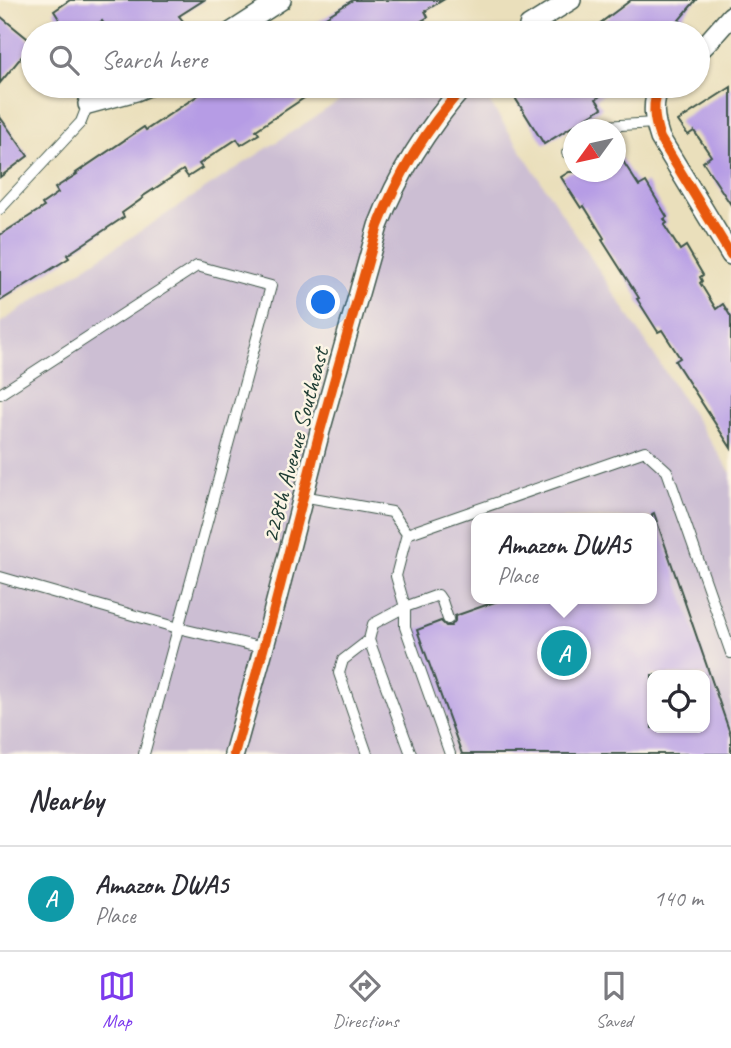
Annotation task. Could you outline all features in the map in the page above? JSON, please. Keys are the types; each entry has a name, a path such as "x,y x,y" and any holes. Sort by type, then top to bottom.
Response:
{"street":[{"path":"249,21 281,0"},
{"path":"532,21 554,0"},
{"path":"537,21 571,0"},
{"path":"710,39 731,16"},
{"path":"88,104 112,98"},
{"name":"228th Avenue Southeast","path":"234,754 371,247 387,201 402,173 453,98"},
{"path":"656,98 655,123 660,138 731,255"}],"lane":[{"path":"0,209 81,122 88,104"},
{"path":"626,125 655,123"},
{"path":"0,394 197,266 271,286 144,754"},
{"path":"407,534 645,451 667,471 731,653"},
{"path":"302,496 391,512 407,534"},
{"path":"407,534 396,576 405,607 405,627 450,754"},
{"path":"0,577 178,628 263,648"},
{"path":"411,754 369,640 373,624 405,607 438,595 448,619"},
{"path":"367,754 339,673 343,660 369,640"}],"shaded area":[{"path":"344,98 487,98 731,473 731,754 0,754 0,323"}],"building":[{"path":"70,0 204,0 179,16 183,21 60,21 54,11"},
{"path":"353,0 443,0 425,11 428,17 421,21 319,21"},
{"path":"631,0 696,0 680,21 603,21"},
{"path":"0,16 21,33 21,58 0,83"},
{"path":"731,87 731,205 703,162 711,156 694,131 688,135 678,121"},
{"path":"194,98 304,98 256,130 259,134 241,145 237,139 199,164 202,168 188,177 183,170 142,197 122,213 124,217 67,255 69,258 0,301 0,235 44,207 42,204 58,193 55,188 144,127 146,130"},
{"path":"515,98 597,98 602,108 584,119 563,119 563,132 544,144"},
{"path":"0,117 28,156 0,177"},
{"path":"626,166 639,186 646,182 667,217 664,219 667,223 664,225 680,250 686,246 703,275 700,277 700,283 716,309 723,304 731,317 731,448 675,361 680,358 662,330 658,332 602,240 604,238 584,206 581,208 564,182 626,182"},
{"path":"657,522 708,670 647,670 647,733 710,733 710,675 731,736 731,754 462,754 417,630 441,621 446,626 451,626 455,616 489,604 657,604"}],"cycle path":[{"path":"234,754 378,226 415,152 454,98"},
{"path":"655,98 654,112 660,138 731,255"}],"place":[{"name":"Amazon DWA5","path":"564,653"}]}
